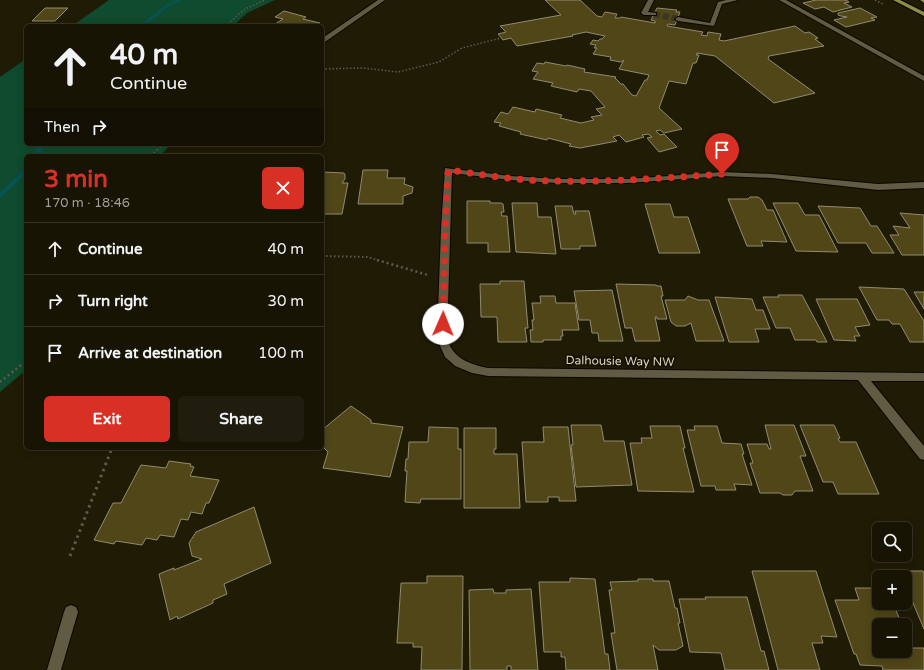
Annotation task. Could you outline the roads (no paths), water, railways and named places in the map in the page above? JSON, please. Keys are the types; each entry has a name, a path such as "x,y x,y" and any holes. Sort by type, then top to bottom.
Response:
{"main road":[{"path":"896,0 924,14"}],"street":[{"path":"324,40 382,0"},
{"path":"651,0 644,13 654,14"},
{"path":"678,19 712,25 720,3 735,0"},
{"path":"782,0 924,78"},
{"name":"Dalhousie Way NW","path":"924,184 878,187 772,176 722,174 628,181 556,181 510,178 448,170 442,339 444,348 452,359 463,366 476,370 500,373 924,377"},
{"path":"860,376 924,454"},
{"path":"54,670 71,612"}],"waterway":[{"path":"144,24 168,5 179,0"},
{"path":"38,154 40,146"},
{"path":"0,195 24,173"}],"tunnel":[{"path":"654,14 678,19"}]}
